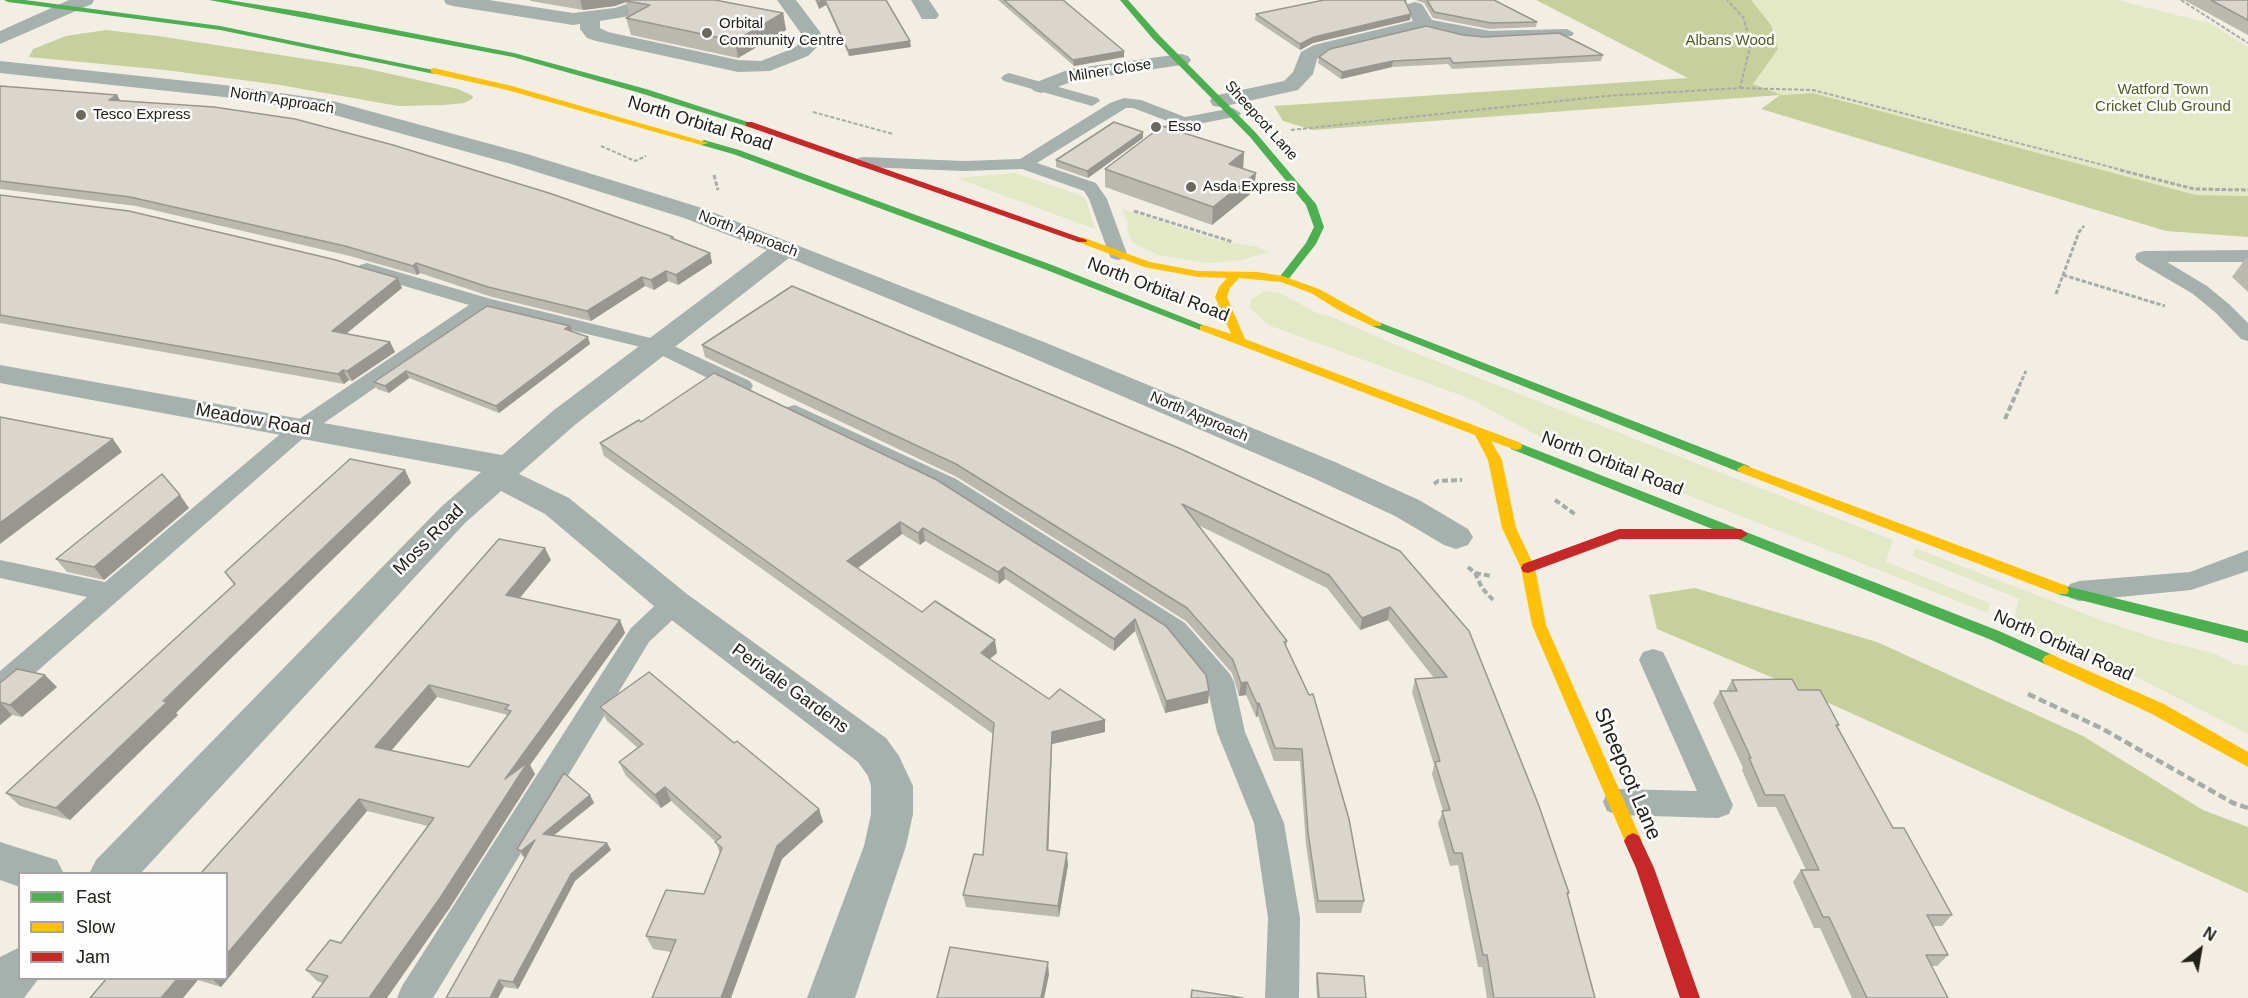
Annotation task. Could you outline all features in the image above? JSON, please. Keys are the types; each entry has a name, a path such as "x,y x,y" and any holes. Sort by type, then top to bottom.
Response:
{"main road":[{"name":"North Orbital Road","path":"8,0 77,3 378,58 509,88 736,152 1048,267 1239,342 1480,432 1994,635 2158,709 2248,760"},
{"name":"North Orbital Road","path":"213,0 304,14 514,55 643,91 864,162 1118,255 1173,271 1235,276 1257,275 1283,279 1315,291 1344,309 1390,330 1896,529 2064,591 2248,637"},
{"name":"Sheepcot Lane","path":"1124,0 1156,37 1227,107 1311,204 1319,227 1311,244 1283,279"},
{"path":"1235,276 1225,287 1221,297 1239,342"},
{"name":"Sheepcot Lane","path":"1480,432 1495,460 1509,528 1528,568 1539,625 1645,867 1690,998"},
{"path":"1528,568 1619,534 1741,534"}],"street":[{"path":"453,0 573,19 590,18 659,0"},
{"path":"590,18 590,29 594,34 603,37 738,66 763,67 801,52 813,41 810,32 786,0"},
{"path":"0,38 77,3"},
{"path":"1227,107 1291,86 1303,74 1308,56 1321,49 1420,16 1462,33 1483,35"},
{"name":"Milner Close","path":"1041,87 1070,75 1180,60"},
{"name":"North Approach","path":"0,67 224,91 329,108 519,159 693,213 1029,346 1324,470 1407,508 1456,537"},
{"name":"Moss Road","path":"112,872 402,566 500,472 656,345 786,248"},
{"name":"Meadow Road","path":"0,374 300,429 500,472"},
{"name":"Perivale Gardens","path":"500,472 511,483 557,506 674,603 872,750 885,768 892,786 892,814 885,846 831,998"},
{"path":"0,861 38,872"},
{"path":"0,990 18,971"}],"lane":[{"path":"1483,35 1567,33"},
{"path":"1009,78 1092,101"},
{"path":"1024,164 1116,106 1135,103 1184,122"},
{"path":"1152,141 1169,128 1227,107"},
{"path":"864,162 964,166 1024,164 1090,187 1098,199 1118,255"},
{"path":"1090,187 1107,174"},
{"path":"2242,329 2200,290 2144,257 2248,256"},
{"path":"353,265 485,303 656,345 948,485 1176,630 1220,682 1231,732 1269,822 1284,918 1282,998"},
{"path":"0,687 300,429 485,303"},
{"path":"2064,591 2191,581 2239,565 2248,559"},
{"path":"0,569 111,592"},
{"path":"414,998 640,635 674,603"},
{"path":"1618,802 1718,805 1653,660"}],"path":[{"path":"1727,0 1743,17 1751,43 1740,88"},
{"path":"2181,0 2248,43"},
{"path":"1252,135 1606,96 1740,88 1813,90 2194,189 2248,190"},
{"path":"607,148 635,161 651,153"},
{"path":"693,213 719,188 714,174"},
{"path":"2056,294 2079,232 2084,226"},
{"path":"2063,275 2242,329"},
{"path":"2005,419 2026,371"},
{"path":"2025,692 2101,728 2234,803 2248,808"}],"green space":[{"name":"Albans Wood","path":"1536,0 1751,0 1771,25 1778,49 1753,84 1782,95 1813,93 2196,195 2248,196 2248,237 2166,231 1761,109 1780,95 1313,130 1283,121 1274,106 1688,78"},
{"name":"Watford Town Cricket Club Ground","path":"1751,0 2116,0 2209,23 2248,47 2248,196 2196,195 1813,93 1782,95 1752,84"},
{"path":"106,30 364,68 458,89 473,96 464,103 398,106 280,85 165,70 29,57 33,49 66,36"},
{"path":"1015,173 1085,197 1095,229 956,178"},
{"path":"1122,209 1217,240 1258,247 1269,252 1242,260 1209,263 1158,255 1132,242"},
{"path":"1264,291 1280,293 1317,313 1330,316 1405,349 1893,540 1886,562 1990,603 1988,613 1540,437 1471,399 1268,325 1249,307 1251,300"},
{"path":"1915,548 2101,620 2161,640 2216,654 2234,664 2248,666 2248,734 2113,665 2013,623 2019,599 1912,556"},
{"path":"1695,588 1877,642 2083,736 2203,810 2248,827 2248,893 1778,680 1657,629 1649,595"}],"building":[{"path":"715,0 783,13 735,41 626,18 650,5 626,1"},
{"path":"825,0 886,0 910,41 848,50"},
{"path":"1004,0 1063,0 1124,51 1073,60"},
{"path":"1324,0 1406,0 1411,14 1314,37 1300,44 1256,14"},
{"path":"1427,0 1494,0 1537,22 1491,23 1434,12"},
{"path":"2211,0 2248,0 2248,20"},
{"path":"1426,26 1463,35 1484,37 1559,33 1603,55 1453,63 1450,58 1393,61 1342,72 1319,57 1330,49"},
{"path":"0,86 117,95 109,100 214,107 295,119 393,145 552,194 673,237 671,238 710,253 676,275 666,271 651,280 642,277 587,311 488,287 416,263 413,266 345,246 130,197 0,181"},
{"path":"1114,122 1143,132 1087,171 1056,160"},
{"path":"1162,126 1244,152 1229,164 1256,173 1213,207 1105,169"},
{"path":"0,195 129,211 332,259 398,278 332,331 390,342 347,371 343,370 338,374 0,315"},
{"path":"792,286 1181,449 1400,551 1469,631 1539,806 1569,893 1567,893 1595,998 1494,998 1487,955 1483,955 1462,853 1454,853 1442,811 1450,810 1435,762 1440,761 1415,679 1447,677 1390,607 1362,618 1329,575 1182,504 1287,641 1284,642 1309,695 1313,694 1349,819 1364,901 1318,901 1308,832 1302,749 1275,748 1259,703 1257,704 1247,682 1241,683 1233,660 1187,608 956,464 702,345"},
{"path":"487,306 570,326 565,329 588,337 496,406 406,371 385,386 374,382"},
{"path":"714,373 937,480 1166,626 1206,675 1209,691 1166,701 1135,619 1114,639 1004,567 998,572 923,528 918,533 900,522 847,561 922,612 935,601 995,640 981,653 1049,699 1060,689 1105,720 1052,732 1047,850 1067,853 1058,906 963,895 974,854 983,855 994,723 600,443 639,420 641,422"},
{"path":"0,417 113,439 0,523"},
{"path":"350,459 405,470 163,701 167,702 56,808 6,793 235,584 225,572"},
{"path":"162,474 180,495 94,567 56,559"},
{"path":"499,539 545,548 506,595 620,620 505,779 528,762 440,898 369,998 312,998 328,976 306,970 330,940 341,943 434,818 359,799 228,953 228,872 202,872","holes":["429,685 509,705 505,709 511,711 469,767 375,747"]},
{"path":"17,669 45,675 10,705 0,702 0,683"},
{"path":"649,672 734,743 737,741 819,809 777,846 721,998 652,998 676,940 646,936 666,890 704,894 722,848 715,842 721,837 665,787 655,795 619,762 643,744 600,707"},
{"path":"1792,679 1798,690 1820,690 1839,725 1836,725 1893,828 1904,828 1952,915 1927,915 1948,955 1926,955 1948,998 1867,998 1829,917 1823,917 1801,870 1819,870 1784,795 1765,795 1749,758 1751,758 1720,691 1737,691 1732,680"},
{"path":"564,773 590,795 543,834 607,843 571,874 513,982 499,980 490,998 446,998 535,840 521,851 517,849"},
{"path":"950,947 1048,962 1041,998 937,998"},
{"path":"1317,973 1364,976 1366,998 1319,998"},
{"path":"105,980 176,980 161,998 90,998"},
{"path":"1192,990 1243,998 1191,998"}],"traffic: fast":[{"path":"8,0 220,28 434,71"},
{"path":"213,0 304,14 514,55 643,91 749,124"},
{"path":"1124,0 1156,37 1253,135 1311,204 1319,227 1311,244 1283,279"},
{"path":"704,143 736,152 1048,267 1204,328"},
{"path":"1376,324 1744,469"},
{"path":"1516,446 1994,635 2050,660"},
{"path":"2062,590 2248,637"}],"traffic: slow":[{"path":"434,71 509,88 704,143"},
{"path":"1082,240 1148,265 1198,274 1257,275 1283,279 1315,291 1344,309 1376,324"},
{"path":"1235,276 1225,287 1221,297 1240,342"},
{"path":"1204,328 1516,446"},
{"path":"1480,432 1495,460 1509,528 1528,568 1539,625 1633,841"},
{"path":"1744,469 2062,590"},
{"path":"2050,660 2158,709 2248,760"}],"traffic: jam":[{"path":"749,124 1082,240"},
{"path":"1528,568 1619,534 1741,534"},
{"path":"1633,841 1645,868 1690,998"}],"place":[{"name":"Orbital Community Centre","path":"707,33"},
{"name":"Tesco Express","path":"81,115"},
{"name":"Esso","path":"1156,127"},
{"name":"Asda Express","path":"1191,187"}]}
